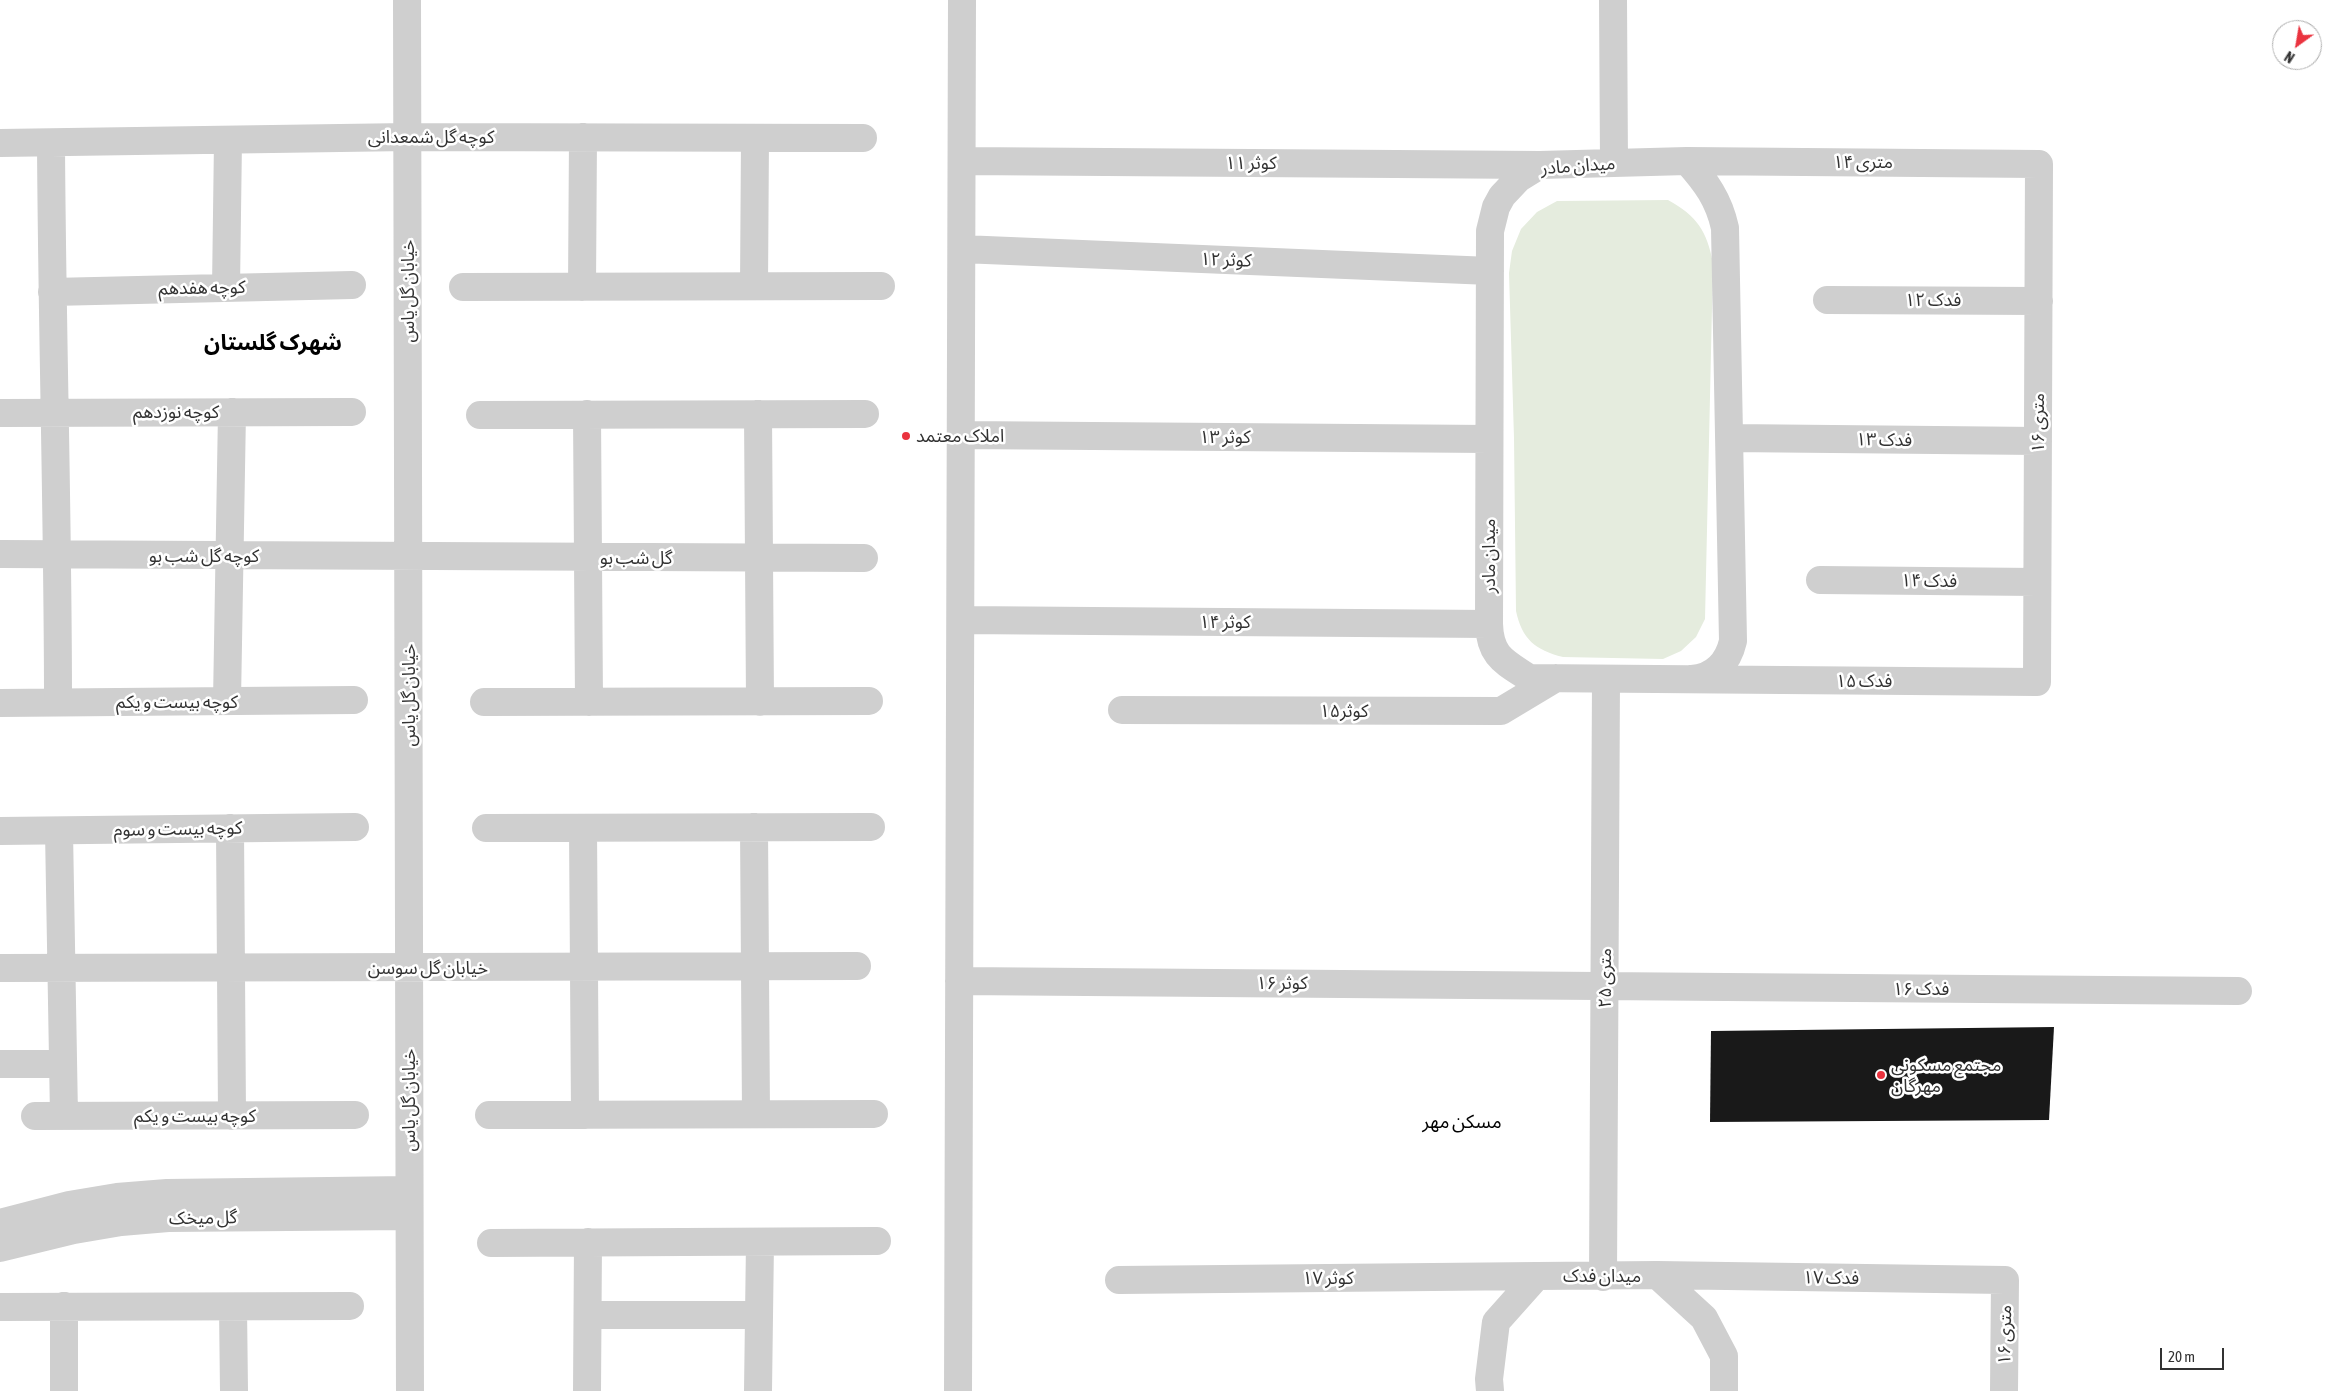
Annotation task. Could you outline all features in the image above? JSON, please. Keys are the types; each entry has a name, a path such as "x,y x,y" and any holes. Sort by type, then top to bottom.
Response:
{"street":[{"name":"خیابان گل یاس","path":"407,0 410,1391"},
{"path":"958,1391 962,0"},
{"path":"1613,0 1614,163"},
{"name":"کوچه گل شمعدانی","path":"0,143 408,137 863,138"},
{"path":"582,287 583,137"},
{"path":"754,286 755,138"},
{"path":"226,288 228,140"},
{"path":"51,142 53,413 58,555 58,702"},
{"name":"کوثر ۱۱","path":"962,161 1540,165"},
{"name":"میدان مادر","path":"1688,161 1716,198 1725,228 1733,641 1728,656 1719,668 1702,678 1530,678 1504,663 1492,647 1489,624 1490,231 1496,207 1510,186 1540,165 1688,161"},
{"name":"۱۴ متری","path":"1688,161 2039,164"},
{"name":"۱۶ متری","path":"2037,682 2039,164"},
{"name":"کوثر ۱۲","path":"962,249 1490,271"},
{"name":"کوچه هفدهم","path":"52,292 352,285"},
{"path":"463,287 881,286"},
{"name":"فدک ۱۲","path":"1827,300 2039,301"},
{"path":"227,701 232,412"},
{"name":"کوچه نوزدهم","path":"0,413 352,412"},
{"path":"586,414 589,702"},
{"path":"758,414 760,702"},
{"path":"480,415 865,414"},
{"name":"کوثر ۱۳","path":"961,435 1489,439"},
{"name":"فدک ۱۳","path":"1730,438 2038,441"},
{"name":"کوچه گل شب بو","path":"0,554 408,558"},
{"name":"گل شب بو","path":"408,558 864,558"},
{"name":"فدک ۱۴","path":"1820,580 2037,582"},
{"name":"کوثر ۱۴","path":"961,620 1489,624"},
{"name":"کوثر۱۵","path":"1122,710 1501,711 1556,678"},
{"name":"۲۵ متری","path":"1603,1277 1606,678"},
{"name":"فدک ۱۵","path":"1692,679 2037,682"},
{"name":"کوچه بیست و یکم","path":"0,703 354,700"},
{"path":"484,702 869,701"},
{"name":"کوچه بیست و سوم","path":"0,831 355,827"},
{"path":"754,827 756,1114"},
{"path":"486,828 871,827"},
{"path":"230,828 232,1116"},
{"path":"583,828 585,1115"},
{"path":"60,831 64,1116"},
{"name":"خیابان گل سوسن","path":"0,968 857,966"},
{"name":"کوثر ۱۶","path":"959,981 1605,986"},
{"name":"فدک ۱۶","path":"1605,986 2238,992"},
{"path":"0,1064 63,1064"},
{"path":"489,1115 874,1114"},
{"name":"کوچه بیست و یکم","path":"35,1116 355,1115"},
{"name":"گل میخک","path":"0,1223 69,1205 117,1197 157,1194 409,1203"},
{"name":"گل میخک","path":"0,1248 74,1230 140,1220 409,1203"},
{"path":"491,1243 877,1241"},
{"path":"587,1391 588,1242"},
{"path":"758,1391 760,1242"},
{"name":"میدان فدک","path":"1537,1276 1603,1277 1657,1275 1704,1318 1724,1356 1724,1391"},
{"name":"فدک ۱۷","path":"1657,1275 2005,1280"},
{"path":"1490,1391 1489,1379 1496,1322 1537,1276"},
{"name":"کوثر ۱۷","path":"1119,1280 1537,1276"},
{"name":"۱۶ متری","path":"2004,1391 2005,1280"},
{"path":"64,1306 64,1391"},
{"path":"233,1306 234,1391"},
{"path":"0,1307 350,1306"},
{"path":"588,1315 759,1315"}],"shaded area":[{"path":"1668,200 1686,212 1704,233 1713,263 1705,619 1696,637 1681,651 1663,659 1563,657 1545,651 1531,642 1522,629 1516,611 1514,438 1509,273 1512,251 1521,229 1537,212 1557,201"}],"building":[{"name":"مجتمع مسکونی مهرگان","path":"2054,1027 2049,1120 1710,1122 1711,1031"}],"place":[{"name":"املاک معتمد","path":"906,436"},
{"name":"مجتمع مسکونی مهرگان","path":"1881,1075"}],"district":[{"name":"شهرک گلستان","path":"273,343"},
{"name":"مسکن مهر","path":"1462,1122"}]}
